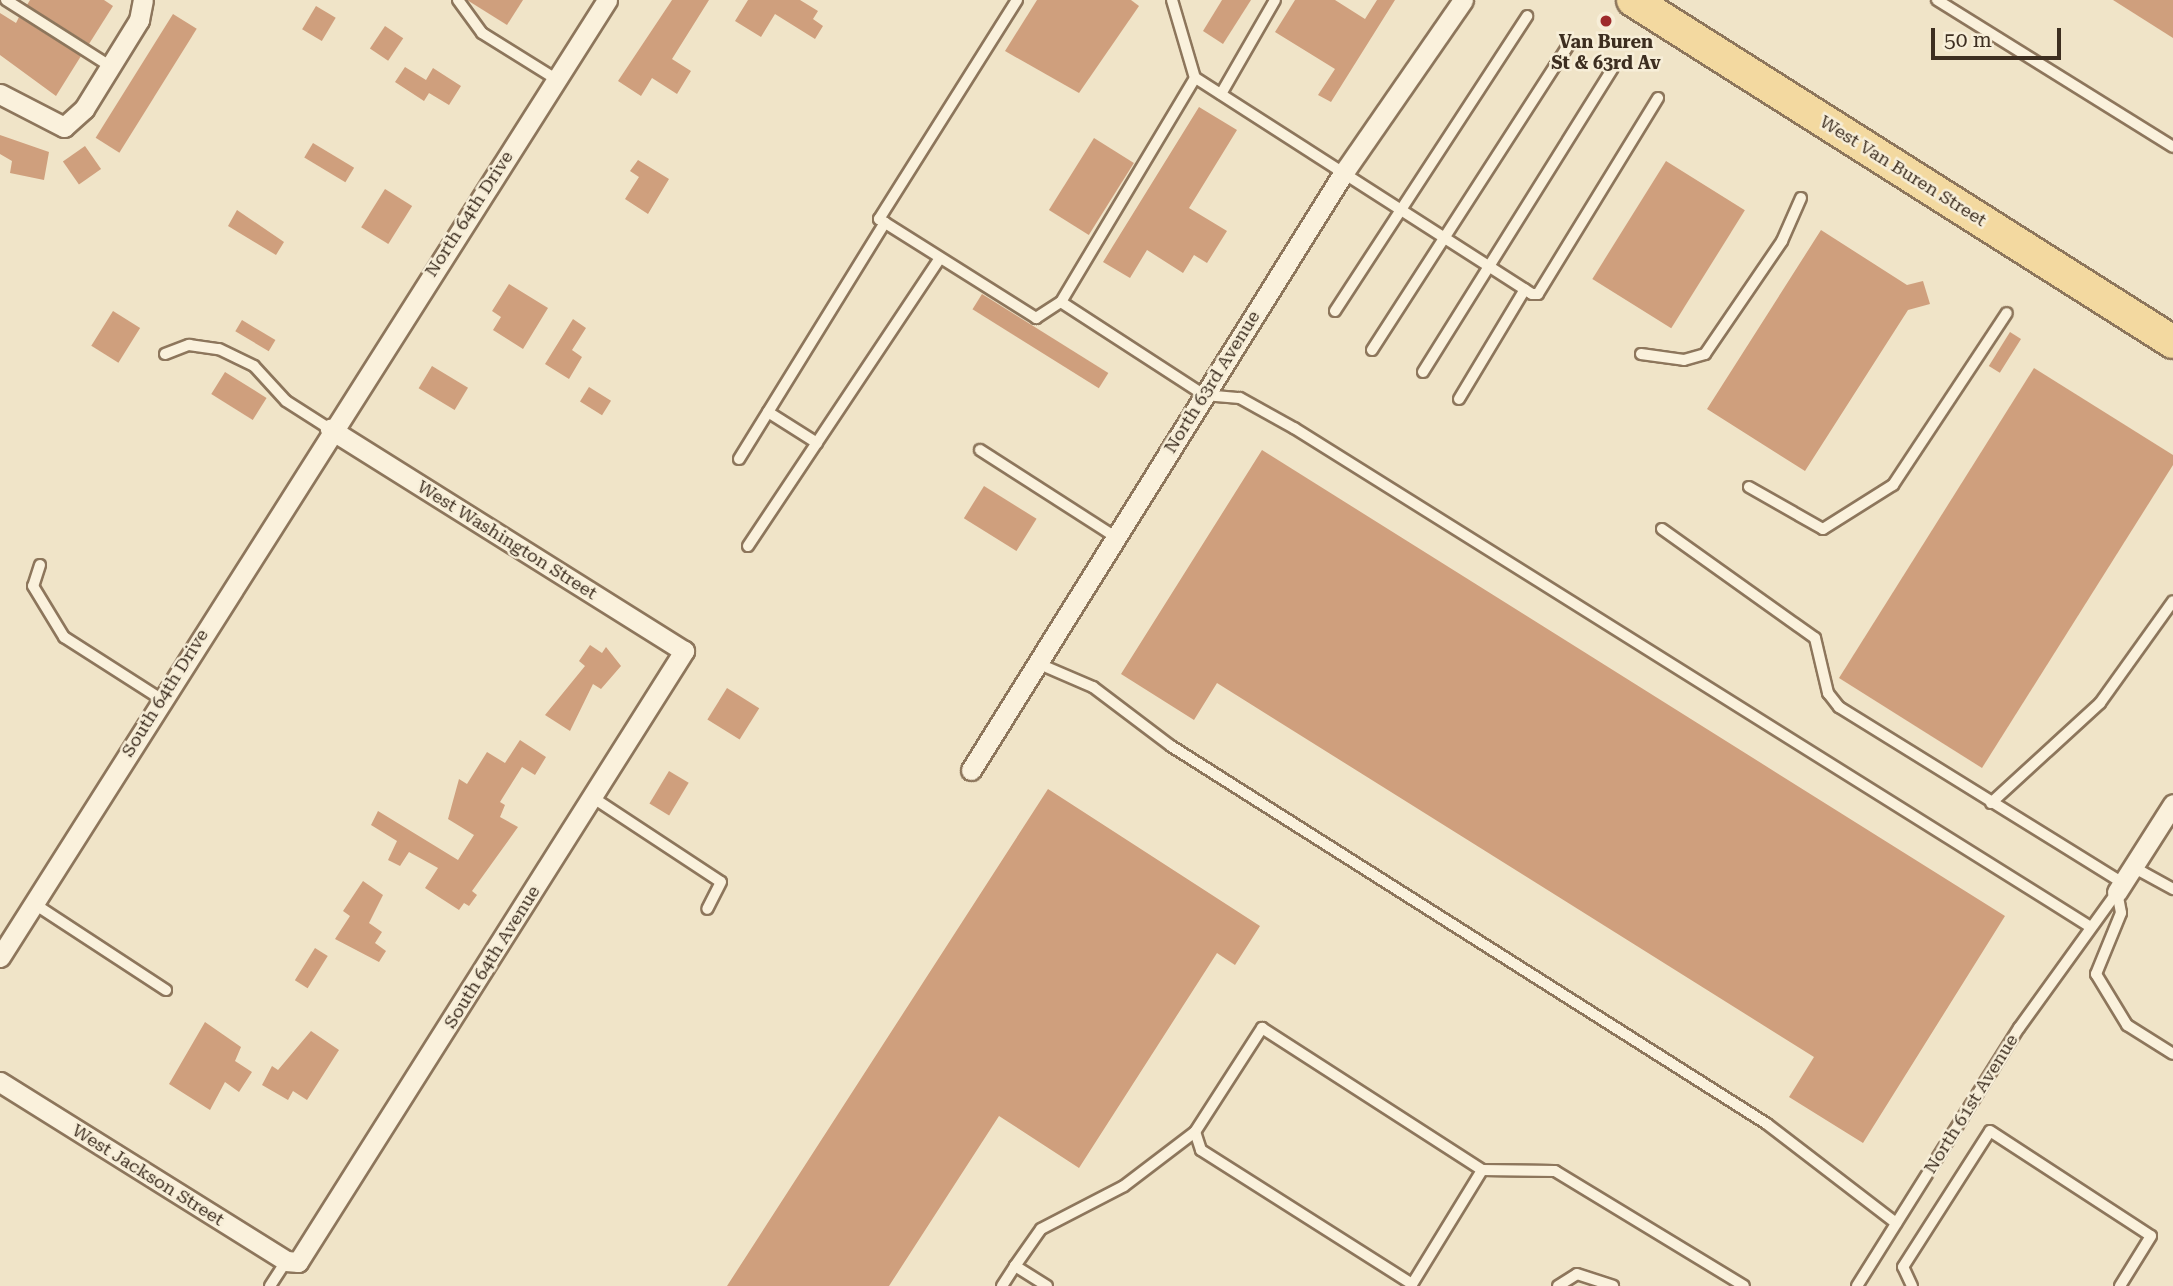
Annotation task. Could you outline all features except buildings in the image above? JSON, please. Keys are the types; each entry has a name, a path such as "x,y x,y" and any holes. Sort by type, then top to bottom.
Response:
{"main road":[{"name":"West Van Buren Street","path":"1633,0 2173,342"}],"street":[{"path":"0,94 64,127 85,109 143,0"},
{"name":"North 64th Drive","path":"330,429 607,0"},
{"name":"North 63rd Avenue","path":"971,770 1114,536 1345,172 1463,0"},
{"name":"West Washington Street","path":"330,429 684,651"},
{"name":"South 64th Drive","path":"0,957 330,429"},
{"name":"South 64th Avenue","path":"292,1261 684,651"},
{"path":"2125,881 2172,807"},
{"name":"West Jackson Street","path":"0,1082 292,1261"}],"lane":[{"path":"6,0 110,66"},
{"path":"458,0 482,33 556,79"},
{"path":"1017,0 879,219 1036,318 1061,302 1195,78"},
{"path":"1172,0 1195,78 1525,289 1538,294 1658,98"},
{"path":"1221,94 1275,0"},
{"path":"1937,0 2173,147"},
{"path":"1335,311 1527,16"},
{"path":"1372,350 1570,43"},
{"path":"1423,372 1613,68"},
{"path":"1641,354 1684,360 1705,354 1782,241 1801,198"},
{"path":"739,458 885,223"},
{"path":"748,546 940,258"},
{"path":"1459,399 1525,289"},
{"path":"1061,302 1204,395 1240,398 1294,428 2089,926"},
{"path":"1749,487 1823,529 1894,485 2007,313"},
{"path":"165,354 189,345 219,349 254,366 286,401 330,429"},
{"path":"768,412 817,443"},
{"path":"980,450 1114,536"},
{"path":"1661,529 1815,638 1828,694 1839,707 1992,803 2125,881 2173,889"},
{"path":"40,565 33,586 64,637 161,699"},
{"path":"1992,803 2100,703 2173,601"},
{"path":"1036,663 1093,687 1171,746 1767,1124 1896,1223"},
{"path":"592,797 721,882 707,909"},
{"path":"2125,881 2121,913 2096,974 2127,1025 2173,1054"},
{"name":"North 61st Avenue","path":"1857,1286 2089,926 2125,881"},
{"path":"33,903 166,990"},
{"path":"1002,1286 1041,1228 1124,1186 1195,1132 1262,1028 1482,1170 1555,1171 1744,1286"},
{"path":"1912,1286 1903,1267 1990,1131 2151,1236 2120,1286"},
{"path":"1195,1132 1201,1150 1412,1285 1482,1170"},
{"path":"271,1286 292,1261"},
{"path":"1015,1266 1047,1286"},
{"path":"1558,1286 1577,1274 1613,1286"}],"place":[{"name":"Van Buren St & 63rd Av","path":"1606,21"}]}
